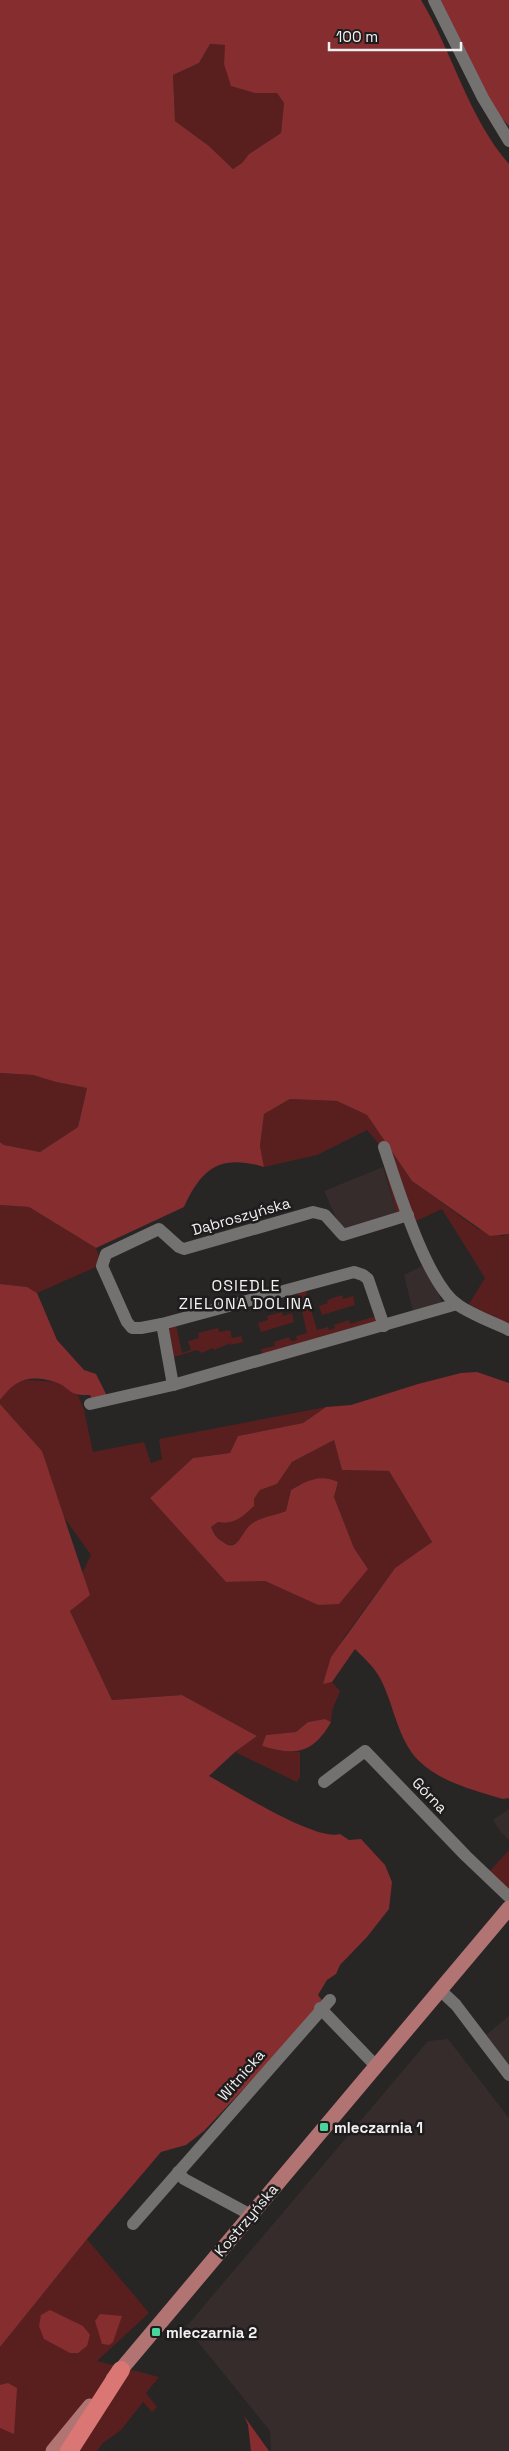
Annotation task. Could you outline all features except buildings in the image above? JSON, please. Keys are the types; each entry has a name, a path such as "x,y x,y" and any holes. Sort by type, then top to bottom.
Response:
{"highway":[{"path":"69,2451 121,2370"}],"main road":[{"name":"Kostrzyńska","path":"53,2451 509,1908"}],"street":[{"path":"434,0 482,98 509,141"},
{"path":"384,1147 420,1250 448,1295 457,1304 509,1330"},
{"name":"Dąbroszyńska","path":"384,1326 368,1279 363,1274 354,1272 162,1324 132,1328 127,1322 102,1266 106,1254 159,1229 179,1247 184,1249 313,1212 325,1215 343,1235 408,1215"},
{"path":"90,1404 173,1384 457,1304"},
{"path":"162,1324 173,1384"},
{"name":"Górna","path":"324,1782 365,1751 466,1856 509,1897"},
{"path":"440,1990 456,2005 509,2074"},
{"name":"Witnicka","path":"133,2224 325,2004 376,2066"},
{"path":"178,2172 184,2179 251,2214"}],"shaded area":[{"path":"0,0 421,0 482,126 509,164 509,1234 490,1236 412,1181 367,1115 337,1101 290,1099 264,1114 260,1146 264,1167 236,1162 225,1163 215,1167 198,1182 184,1207 96,1248 29,1207 0,1205 0,1142 4,1145 40,1152 78,1127 87,1088 33,1075 0,1073","holes":["210,44 225,45 224,64 231,86 255,93 277,93 284,103 281,133 249,154 242,163 233,169 209,146 175,121 173,75 199,63"]},
{"path":"438,0 509,0 509,126 497,113"},
{"path":"210,44 226,45 224,64 255,93 277,93 284,103 281,133 249,154 242,163 233,169 209,146 175,121 173,75 199,63"},
{"path":"0,1073 33,1075 87,1088 78,1127 40,1152 4,1145 0,1142"},
{"path":"290,1099 337,1101 367,1115 412,1181 478,1229 502,1236 509,1234 509,1326 469,1304 485,1278 442,1209 416,1221 397,1215 378,1143 367,1130 317,1155 264,1167 260,1146 264,1114"},
{"path":"383,1167 397,1215 342,1231 324,1191"},
{"path":"0,1205 29,1207 96,1248 99,1256 96,1267 37,1293 27,1287 0,1284"},
{"path":"424,1265 436,1283 443,1308 414,1315 404,1275"},
{"path":"0,1284 27,1287 37,1293 57,1340 84,1370 96,1374 108,1398 93,1401 90,1395 73,1393 55,1382 30,1379 17,1383 0,1400"},
{"path":"305,1288 317,1330 328,1327 329,1330 335,1328 334,1325 349,1320 350,1324 376,1316 378,1322 263,1355 261,1349 275,1346 274,1342 289,1337 291,1341 297,1340 296,1336 307,1333 297,1290"},
{"path":"342,1295 343,1299 353,1296 355,1305 322,1315 319,1306 328,1303 327,1300"},
{"path":"282,1312 283,1316 292,1313 294,1322 261,1332 258,1323 268,1320 267,1316"},
{"path":"176,1325 182,1353 191,1350 188,1341 199,1338 198,1333 218,1328 219,1332 230,1330 232,1338 241,1336 243,1342 231,1345 231,1343 202,1353 197,1350 174,1357 168,1330"},
{"path":"477,1372 509,1383 509,1798 503,1799 448,1780 437,1775 419,1761 401,1732 380,1678 372,1666 355,1649 332,1682 323,1684 331,1657 395,1568 432,1542 389,1471 342,1470 334,1440 292,1462 277,1484 260,1490 254,1499 254,1506 242,1517 234,1521 218,1522 211,1527 219,1539 228,1545 235,1544 253,1523 286,1511 291,1490 314,1479 325,1478 338,1482 334,1497 354,1548 368,1569 339,1604 318,1605 265,1581 226,1582 150,1498 193,1458 230,1453 238,1436 303,1423 326,1407 351,1405 418,1384 461,1373"},
{"path":"27,1380 57,1382 78,1395 84,1410 93,1452 144,1442 151,1463 162,1459 159,1439 326,1407 303,1423 238,1436 230,1453 193,1458 150,1498 226,1582 265,1581 318,1605 368,1569 354,1548 334,1497 338,1482 300,1484 291,1490 286,1511 253,1523 240,1540 231,1545 219,1540 211,1527 218,1522 234,1521 242,1517 254,1506 254,1499 260,1490 277,1484 292,1462 334,1440 342,1470 389,1471 432,1542 395,1568 344,1637 323,1683 332,1682 340,1691 332,1711 331,1722 325,1719 308,1722 296,1732 266,1735 262,1746 276,1750 300,1752 300,1777 297,1782 235,1752 257,1736 182,1695 112,1700 67,1604 91,1555 54,1503 42,1451 0,1404 3,1395 9,1388"},
{"path":"0,1404 42,1451 90,1595 70,1611 112,1700 182,1695 257,1736 235,1752 209,1776 275,1813 313,1830 328,1834 340,1834 349,1840 361,1839 385,1865 392,1882 389,1909 367,1937 340,1965 336,1974 327,1980 318,1995 324,2003 204,2131 186,2145 161,2152 87,2239 0,2347"},
{"path":"325,1719 331,1722 324,1733 317,1741 302,1750 284,1751 262,1746 266,1735 296,1732 308,1722"},
{"path":"509,1809 509,1840 493,1820"},
{"path":"509,1850 509,1891 489,1872"},
{"path":"509,2016 509,2065 486,2035"},
{"path":"448,2039 509,2118 509,2451 271,2451 270,2431 186,2327 428,2041"},
{"path":"87,2239 149,2313 97,2361 159,2377 146,2393 157,2407 152,2412 143,2402 121,2430 103,2443 97,2451 0,2451 0,2347"},
{"path":"50,2310 83,2326 90,2335 87,2346 78,2353 70,2353 44,2339 39,2326 41,2315"},
{"path":"100,2314 122,2316 113,2342 109,2345 102,2344 95,2321"},
{"path":"8,2383 17,2388 14,2434 0,2428 0,2385"},
{"path":"244,2416 269,2451 251,2451 248,2425"}],"place":[{"name":"mleczarnia 1","path":"324,2127"},
{"name":"mleczarnia 2","path":"156,2332"}],"district":[{"name":"OSIEDLE ZIELONA DOLINA","path":"246,1294"}]}
